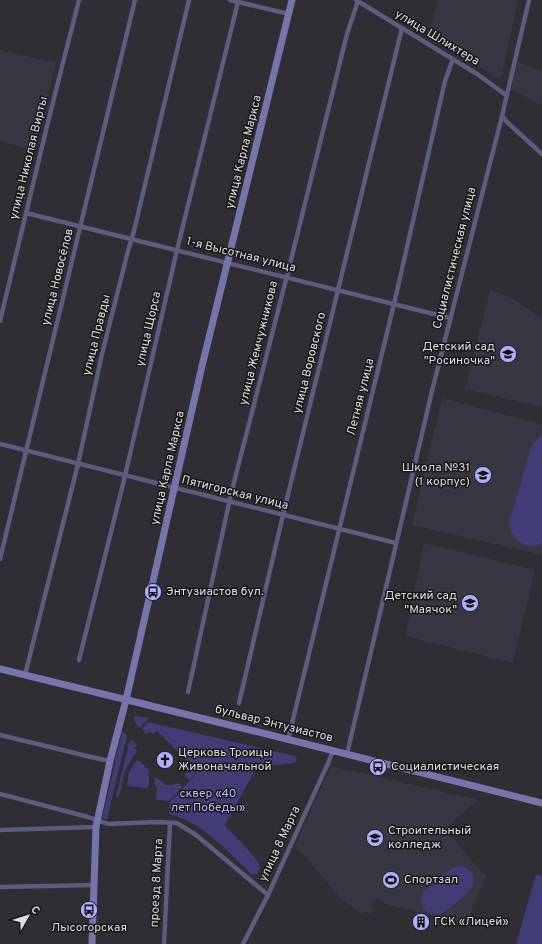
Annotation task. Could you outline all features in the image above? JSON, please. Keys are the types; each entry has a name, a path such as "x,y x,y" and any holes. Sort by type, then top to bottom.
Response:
{"main road":[{"name":"улица Карла Маркса","path":"92,944 97,824 110,760 126,700 202,366 292,0"},
{"name":"бульвар Энтузиастов","path":"0,669 333,750 542,803"}],"street":[{"name":"улица Николая Вирты","path":"0,321 79,0"},
{"name":"улица Новосёлов","path":"0,560 135,0"},
{"name":"улица Правды","path":"25,675 78,464 102,354 132,239 189,0"},
{"path":"230,0 288,14"},
{"name":"Социалистическая улица","path":"347,754 450,318 502,116 529,0"},
{"name":"улица Шлихтера","path":"357,1 477,74 506,95"},
{"name":"улица Жемчужникова","path":"188,692 229,502 347,34 357,1"},
{"name":"улица Щорса","path":"79,660 125,476 177,250 238,2"},
{"name":"улица Воровского","path":"239,703 283,515 402,28"},
{"name":"Летняя улица","path":"288,740 394,304 445,81 453,59"},
{"path":"502,116 542,154"},
{"name":"1-я Высотная улица","path":"26,213 450,318"},
{"name":"Пятигорская улица","path":"0,444 396,543"},
{"path":"0,735 91,757 110,760"},
{"name":"улица 8 Марта","path":"243,944 268,895 330,761 333,750"},
{"path":"0,794 88,817 97,824"},
{"path":"0,830 97,824 157,822 178,823 196,835 268,895"},
{"name":"проезд 8 Марта","path":"164,944 170,823"},
{"path":"0,888 94,885"}],"shaded area":[{"path":"438,0 518,0 502,76 497,78 428,35"},
{"path":"0,50 56,63 33,150 0,141"},
{"path":"517,62 542,70 542,106 511,89"},
{"name":"Детский сад \"Росиночка\"","path":"490,290 513,299 542,318 542,407 465,389"},
{"name":"Школа №31 (1 корпус)","path":"442,398 542,425 542,555 412,525"},
{"name":"Детский сад \"Маячок\"","path":"424,543 535,570 513,663 405,636"},
{"name":"Строительный колледж","path":"331,766 478,800 445,829 486,877 466,924 386,904 377,897 370,907 374,910 371,915 365,911 362,915 338,896 295,846"}],"green space":[{"path":"542,435 542,543 530,546 524,545 515,538 512,534 509,522 531,447"},
{"path":"134,717 149,718 139,728 134,720"},
{"name":"cквер «40 лет Победы»","path":"148,722 295,756 297,760 295,763 257,767 225,825 255,858 260,867 258,872 252,875 204,831 181,818 169,814 170,802 206,763 189,780 185,776 189,766 186,760 157,731 153,734 150,732 146,734 142,729"},
{"path":"122,732 127,736 106,820 103,818 103,815"},
{"path":"132,740 137,745 134,748 137,750 125,771 119,797 116,796 129,743"},
{"path":"136,761 140,761 149,770 149,786 146,788 127,786 129,772"},
{"path":"155,778 166,785 179,783 182,787 169,801 156,800 157,788 154,784"},
{"path":"458,866 467,869 472,874 474,881 472,887 463,897 443,913 428,913 421,902 423,892 451,869"},
{"path":"536,874 542,876 542,944 516,944"}],"place":[{"name":"Детский сад \"Росиночка\"","path":"508,354"},
{"name":"Школа №31 (1 корпус)","path":"483,475"},
{"name":"Энтузиастов бул.","path":"153,592"},
{"name":"Детский сад \"Маячок\"","path":"470,603"},
{"name":"Церковь Троицы Живоначальной","path":"165,760"},
{"name":"Социалистическая","path":"378,767"},
{"name":"Строительный колледж","path":"375,838"},
{"name":"Спортзал","path":"391,880"},
{"name":"Лысогорская","path":"89,910"},
{"name":"ГСК «Лицей»","path":"421,922"}]}
